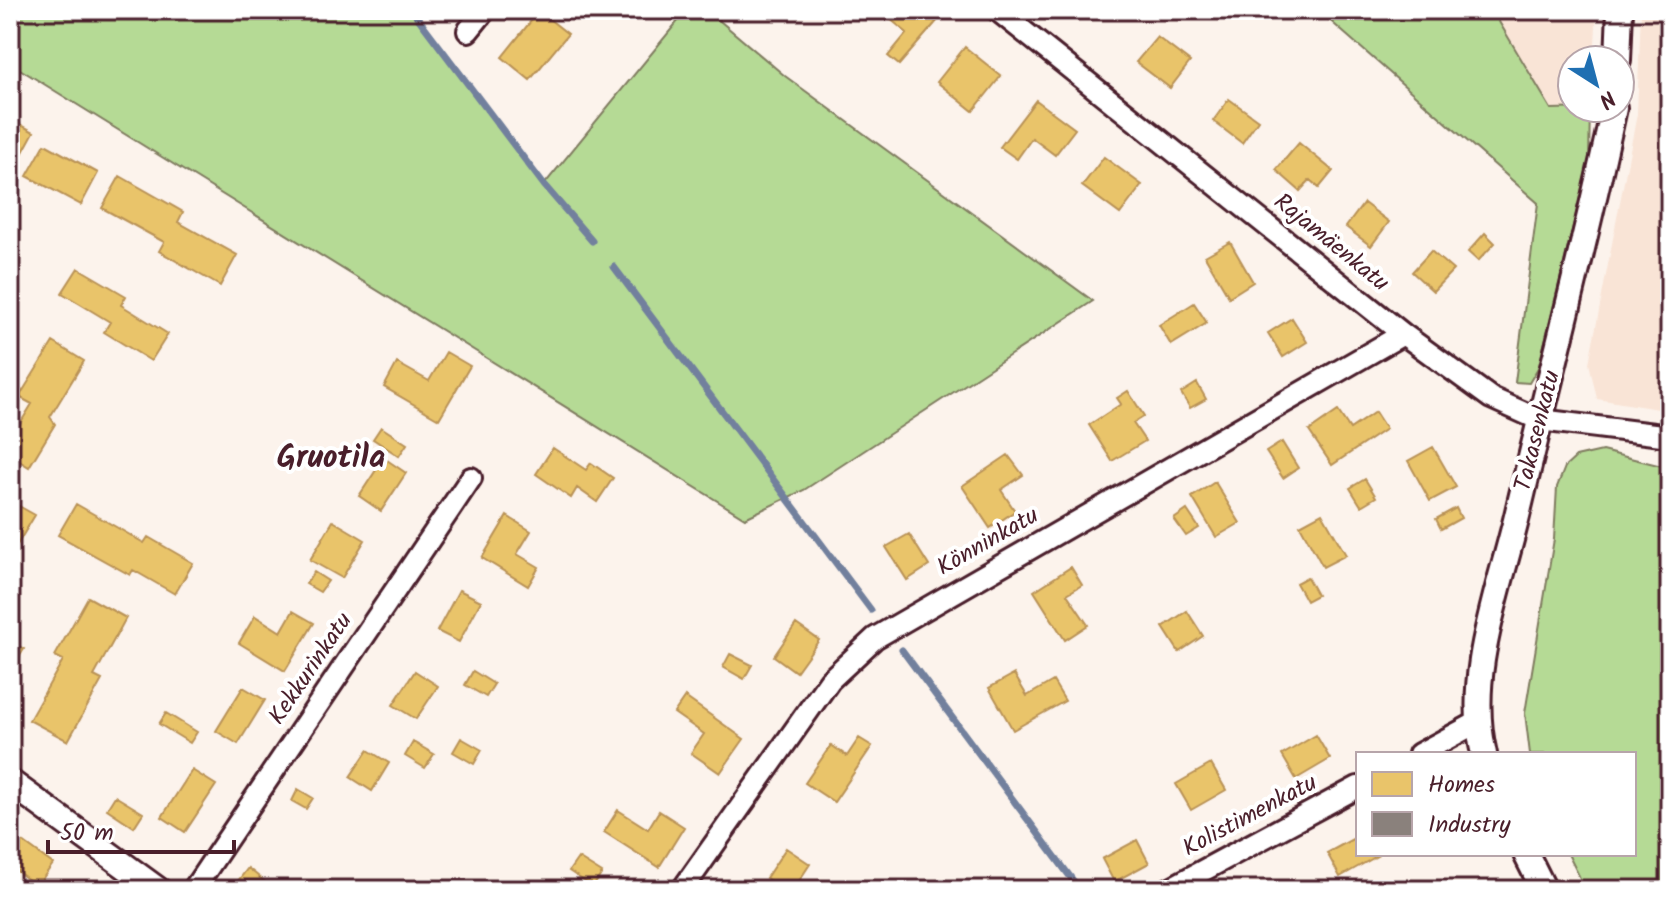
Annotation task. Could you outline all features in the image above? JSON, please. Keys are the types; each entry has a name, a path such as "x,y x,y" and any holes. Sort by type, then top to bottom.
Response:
{"street":[{"path":"468,31 485,10"},
{"name":"Rajamäenkatu","path":"997,10 1403,334 1491,398 1540,420 1670,436"},
{"path":"1619,44 1620,10"},
{"name":"Takasenkatu","path":"1483,752 1476,723 1488,628 1580,267 1611,124"},
{"name":"Könninkatu","path":"682,890 830,680 875,638 1403,334"},
{"name":"Kekkurinkatu","path":"193,890 471,478"},
{"path":"1423,752 1476,723"},
{"path":"10,782 158,890"},
{"name":"Kolistimenkatu","path":"1167,890 1356,788"},
{"path":"1527,856 1544,890"}],"shaded area":[{"path":"1492,10 1597,10 1595,44 1556,44 1556,109 1551,109"},
{"path":"1641,10 1670,10 1670,411 1597,399 1589,363 1637,114"}],"green space":[{"path":"10,10 412,10 544,185 687,10 707,10 785,76 1093,301 804,490 745,518 10,63"},
{"path":"1318,10 1492,10 1551,109 1556,109 1556,124 1590,124 1589,160 1539,366 1529,383 1515,382 1538,203"},
{"path":"1602,451 1670,468 1670,890 1586,890 1569,856 1636,856 1636,752 1530,752 1525,713 1554,539 1557,487 1565,467 1576,457"}],"building: Homes":[{"path":"885,10 926,10 938,20 899,65 888,56 907,33 883,13"},
{"path":"539,11 568,34 530,80 502,57"},
{"path":"1157,37 1190,62 1170,88 1136,62"},
{"path":"965,47 1001,76 973,111 937,82"},
{"path":"1229,99 1258,120 1242,143 1213,121"},
{"path":"1036,100 1075,129 1055,155 1032,138 1017,159 1000,147"},
{"path":"10,119 34,132 16,165 10,162"},
{"path":"1299,143 1333,171 1319,188 1310,180 1300,191 1276,170"},
{"path":"45,144 98,173 81,205 27,176"},
{"path":"1104,157 1142,185 1120,214 1082,186"},
{"path":"120,176 183,212 178,222 237,255 220,286 159,251 164,242 102,208"},
{"path":"1364,203 1389,222 1371,246 1346,227"},
{"path":"1485,233 1495,243 1478,261 1468,252"},
{"path":"1230,242 1253,282 1229,297 1205,256"},
{"path":"1431,251 1453,270 1433,291 1412,272"},
{"path":"78,268 126,296 121,305 168,334 151,361 104,332 110,322 62,293"},
{"path":"1194,303 1207,323 1171,345 1159,325"},
{"path":"1292,318 1307,342 1283,357 1268,333"},
{"path":"53,342 84,361 50,417 55,424 29,467 10,455 10,440 32,404 19,397"},
{"path":"446,352 470,366 439,419 384,387 397,363 429,381"},
{"path":"1197,383 1206,399 1190,408 1181,393"},
{"path":"1128,391 1144,416 1133,423 1145,441 1112,461 1089,425 1121,404 1117,398"},
{"path":"1338,411 1350,429 1375,412 1386,429 1332,465 1309,431"},
{"path":"381,427 407,444 399,456 373,439"},
{"path":"1282,442 1298,468 1283,478 1266,452"},
{"path":"1433,447 1456,487 1430,501 1408,461"},
{"path":"553,448 586,470 591,463 613,478 597,502 577,488 571,498 536,474"},
{"path":"1008,455 1023,475 1001,490 1015,511 990,528 962,486"},
{"path":"384,458 406,473 381,511 359,496"},
{"path":"1365,479 1376,497 1361,506 1350,488"},
{"path":"1215,482 1240,523 1216,537 1192,497"},
{"path":"10,501 35,515 17,545 10,541"},
{"path":"76,504 144,543 148,537 193,563 175,594 133,570 130,575 58,535"},
{"path":"1456,508 1461,518 1441,529 1436,519"},
{"path":"1187,510 1199,528 1186,536 1174,519"},
{"path":"1322,513 1346,555 1323,567 1300,525"},
{"path":"507,516 531,531 517,554 539,567 528,586 482,558"},
{"path":"333,521 365,540 342,578 310,560"},
{"path":"909,534 929,566 907,580 886,547"},
{"path":"1071,567 1082,585 1067,594 1088,625 1065,640 1034,591"},
{"path":"314,572 328,581 320,592 306,584"},
{"path":"1307,577 1317,595 1306,601 1296,583"},
{"path":"459,590 481,601 459,642 437,631"},
{"path":"88,597 126,618 94,676 102,680 68,741 29,720 63,660 55,656"},
{"path":"293,611 314,623 285,671 239,643 255,616 281,632"},
{"path":"1187,611 1203,636 1179,652 1163,627"},
{"path":"796,624 819,640 796,672 774,656"},
{"path":"10,641 24,649 10,672"},
{"path":"730,654 752,665 744,679 723,667"},
{"path":"415,671 438,686 416,719 393,705"},
{"path":"473,671 494,684 486,697 465,685"},
{"path":"1014,674 1027,696 1053,681 1065,701 1013,730 989,688"},
{"path":"243,687 265,700 238,744 216,731"},
{"path":"685,697 744,739 720,773 691,753 704,734 674,713"},
{"path":"166,713 197,732 190,743 159,724"},
{"path":"1316,735 1330,759 1296,779 1282,755"},
{"path":"461,738 482,750 474,764 453,752"},
{"path":"859,738 872,746 834,802 805,783 831,745 847,756"},
{"path":"413,742 434,754 425,768 405,756"},
{"path":"368,750 389,763 372,791 350,777"},
{"path":"1211,764 1226,790 1191,810 1176,784"},
{"path":"192,770 216,785 185,832 162,817"},
{"path":"298,789 313,798 306,809 292,801"},
{"path":"115,796 143,813 134,827 107,809"},
{"path":"618,810 648,829 659,811 684,827 659,867 604,832"},
{"path":"1356,837 1356,856 1377,856 1340,877 1327,853"},
{"path":"19,839 53,864 37,886 10,866 10,852"},
{"path":"1137,840 1149,863 1114,882 1102,859"},
{"path":"786,848 810,864 793,890 784,890 766,878"},
{"path":"578,858 602,873 593,887 569,871"},
{"path":"248,868 274,889 231,890"}],"building: Industry":[{"path":"1667,10 1670,10 1670,78 1665,78"},
{"path":"1666,123 1670,123 1670,243 1662,243"}],"waterway":[{"path":"412,10 544,185 592,241"},
{"path":"614,267 871,610"},
{"path":"902,650 1080,890"}],"district":[{"name":"Gruotila","path":"331,458"}]}
